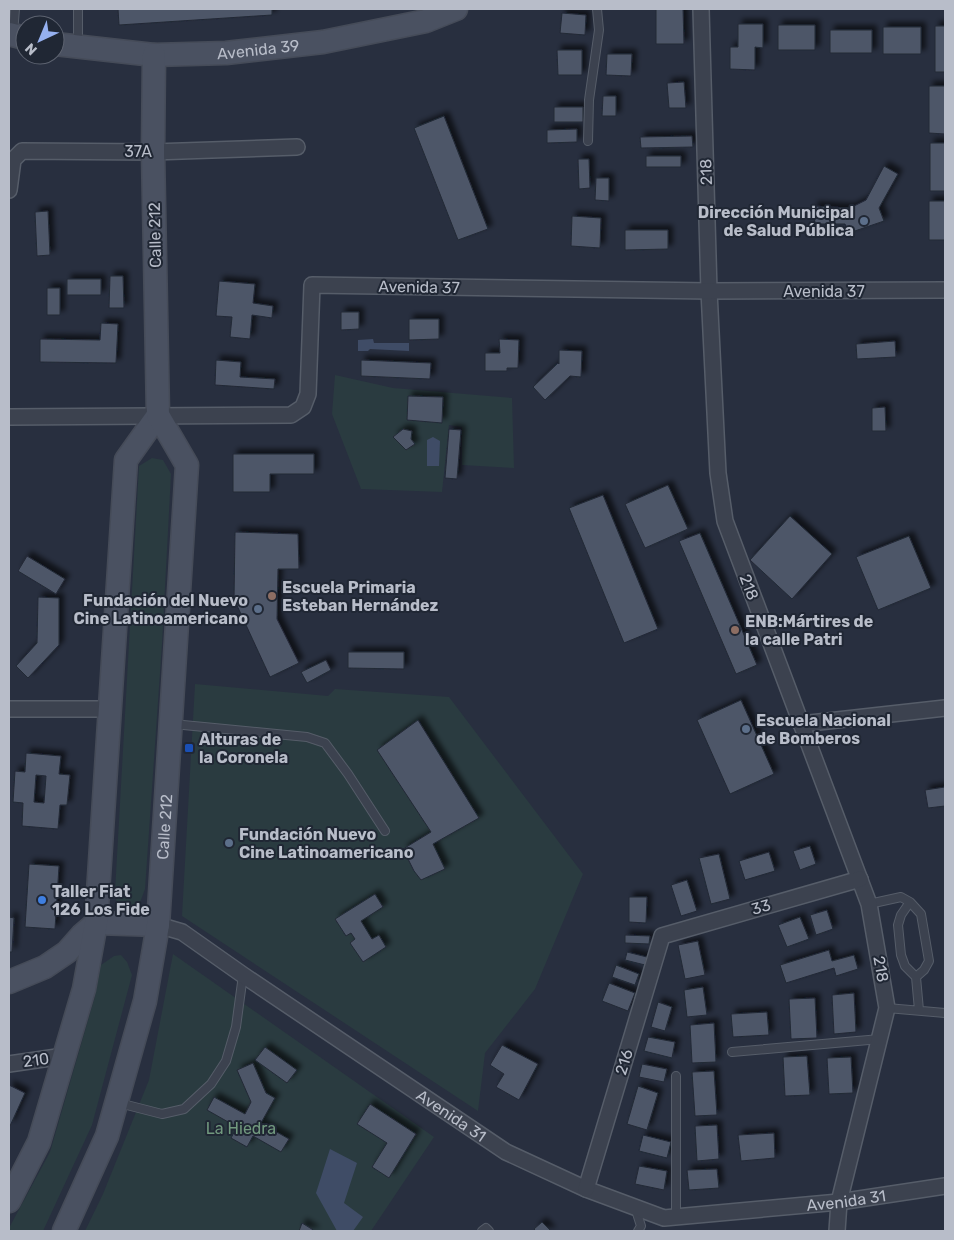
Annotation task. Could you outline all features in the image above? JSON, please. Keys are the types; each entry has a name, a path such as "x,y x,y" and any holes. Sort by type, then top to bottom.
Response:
{"street":[{"name":"Avenida 39","path":"65,45 154,55 226,54 323,42 426,21 456,9"},
{"name":"218","path":"701,9 709,291 718,473 724,521 869,904 888,1008 839,1202 838,1231"},
{"name":"Calle 212","path":"64,1231 107,1136 145,1001 158,925 187,466 158,416 153,152 154,55"},
{"name":"37A","path":"9,190 13,160 22,151 153,152 297,147"},
{"name":"Avenida 37","path":"9,417 291,415 303,407 308,394 312,285 709,291 945,290"},
{"path":"9,1201 39,1142 84,989 96,923 126,460 158,416"},
{"path":"801,724 945,708"},
{"path":"9,709 110,709"},
{"name":"33","path":"662,936 860,879"},
{"path":"9,982 45,967 67,952 96,923"},
{"name":"Avenida 31","path":"96,923 158,925 182,932 506,1152 586,1189 664,1218 839,1202 945,1186"},
{"name":"216","path":"586,1189 662,936"},
{"name":"210","path":"9,1064 64,1056"}],"lane":[{"path":"78,9 78,47"},
{"path":"588,141 589,100 599,30 597,9"},
{"path":"171,724 307,737 325,743 348,774 385,831"},
{"path":"869,904 901,897 910,902 921,914 929,961 924,970 916,977"},
{"path":"910,902 898,925 901,956 905,966 916,977 919,1010"},
{"path":"117,1102 162,1114 184,1109 211,1084 226,1061 236,1027 243,975"},
{"path":"888,1008 945,1012"},
{"path":"732,1052 880,1039"},
{"path":"676,1076 676,1217"},
{"path":"635,1207 641,1226 638,1231"},
{"path":"482,1231 486,1228 489,1231"}],"green space":[{"path":"335,375 393,388 512,398 514,468 462,465 462,427 449,425 442,492 361,489 332,414"},
{"path":"152,458 163,460 171,474 162,644 145,889 139,905 125,910 117,905 115,892 139,466"},
{"path":"195,684 328,696 335,689 449,697 583,874 535,989 485,1053 478,1111 182,916"},
{"name":"La Hiedra","path":"173,954 434,1137 371,1231 85,1231 103,1194 149,1080"},
{"path":"121,955 127,962 132,975 92,1125 43,1231 9,1231 50,1152 95,996 101,965 114,956"}],"water":[{"path":"373,339 374,343 409,343 409,351 370,349 368,351 358,351 358,340"},
{"path":"433,437 440,441 439,466 427,466 427,440"},
{"path":"330,1149 357,1163 344,1203 363,1217 353,1231 337,1231 316,1193"}],"building":[{"path":"118,9 272,9 272,15 119,25"},
{"path":"656,9 683,9 684,44 656,44"},
{"path":"562,13 586,15 585,35 560,33"},
{"path":"738,24 763,24 763,48 755,47 755,70 730,69 730,47 738,47"},
{"path":"778,25 815,25 815,50 778,50"},
{"path":"935,26 945,26 945,72 935,72"},
{"path":"883,27 921,27 921,54 883,54"},
{"path":"830,30 872,30 872,53 830,53"},
{"path":"557,50 582,50 582,75 558,75"},
{"path":"607,54 632,54 631,76 606,75"},
{"path":"684,82 686,108 669,108 667,83"},
{"path":"929,86 945,86 945,134 929,133"},
{"path":"603,96 616,96 616,116 602,116"},
{"path":"554,107 583,107 583,122 554,122"},
{"path":"444,116 488,229 458,240 414,128"},
{"path":"577,129 577,142 547,143 547,130"},
{"path":"692,136 693,147 641,148 640,137"},
{"path":"930,143 945,143 945,191 930,191"},
{"path":"646,156 681,156 681,167 646,167"},
{"path":"578,159 589,159 590,188 579,189"},
{"path":"884,166 898,174 879,208 884,221 849,233 845,224 815,224 813,206 850,208 866,200"},
{"path":"596,178 609,178 609,201 595,200"},
{"path":"929,201 945,201 945,240 929,240"},
{"path":"48,211 50,255 37,256 35,212"},
{"path":"572,216 601,218 600,248 571,246"},
{"path":"625,230 668,230 668,249 625,250"},
{"path":"110,276 123,276 124,308 109,308"},
{"path":"67,279 101,279 101,295 67,295"},
{"path":"219,281 255,284 253,303 273,306 272,318 252,315 250,339 230,337 232,317 216,316"},
{"path":"47,288 60,288 60,315 47,315"},
{"path":"341,312 359,312 359,329 341,330"},
{"path":"409,319 439,319 439,339 409,340"},
{"path":"101,323 118,324 116,363 40,362 40,339 100,340"},
{"path":"499,339 519,340 518,368 507,368 507,371 485,371 485,353 500,353"},
{"path":"895,341 896,357 857,359 856,344"},
{"path":"559,350 582,351 581,377 570,376 545,400 533,387 559,364"},
{"path":"216,360 241,362 240,377 275,379 274,389 215,385"},
{"path":"361,360 431,363 430,379 361,376"},
{"path":"408,396 443,397 442,423 407,420"},
{"path":"885,407 886,431 872,431 872,408"},
{"path":"403,429 412,431 411,439 415,444 406,450 393,437"},
{"path":"449,429 461,430 457,479 445,478"},
{"path":"233,454 314,454 314,474 270,474 270,492 233,492"},
{"path":"668,485 688,529 645,548 625,504"},
{"path":"603,495 658,629 624,643 569,508"},
{"path":"790,516 832,554 792,599 750,560"},
{"name":"Fundación del Nuevo Cine Latinoamericano","path":"235,532 298,534 299,569 278,569 277,619 299,663 270,677 234,599"},
{"path":"700,533 757,665 736,674 679,541"},
{"path":"909,536 931,588 878,610 856,557"},
{"path":"27,556 65,579 56,594 18,571"},
{"path":"38,597 59,598 59,645 28,678 16,666 37,643"},
{"path":"348,652 404,652 404,669 348,668"},
{"path":"326,660 331,670 307,683 301,672"},
{"path":"741,700 774,774 730,794 697,720"},
{"path":"418,720 479,818 433,844 445,869 421,880 414,871 403,849 431,832 377,750"},
{"path":"26,753 61,756 59,774 70,775 67,805 60,805 58,829 22,826 23,803 13,802 15,771 25,772","holes":["36,775 46,776 44,803 34,802"]},
{"path":"945,787 945,806 928,808 925,790"},
{"path":"810,846 816,864 800,870 793,851"},
{"path":"769,852 775,871 745,880 739,861"},
{"path":"719,854 730,899 711,904 699,858"},
{"path":"29,864 59,866 55,929 25,927"},
{"path":"687,880 697,911 681,916 671,885"},
{"path":"375,894 383,907 361,921 372,939 379,935 386,947 363,962 350,943 355,939 351,933 346,936 335,919"},
{"path":"629,897 647,897 646,923 629,922"},
{"path":"827,910 833,929 816,935 810,915"},
{"path":"9,917 14,918 12,952 9,952"},
{"path":"800,917 809,939 787,947 778,925"},
{"path":"625,935 650,936 649,944 625,943"},
{"path":"698,941 705,975 685,979 678,945"},
{"path":"829,950 832,961 854,955 858,969 836,976 834,968 786,983 780,965"},
{"path":"627,952 647,957 645,965 625,960"},
{"path":"616,965 639,974 635,985 612,977"},
{"path":"609,983 635,993 628,1011 602,1001"},
{"path":"703,987 707,1015 687,1017 684,990"},
{"path":"854,993 856,1032 834,1034 832,995"},
{"path":"815,998 817,1038 791,1039 789,999"},
{"path":"658,1002 672,1007 665,1031 651,1027"},
{"path":"767,1012 769,1035 733,1037 731,1014"},
{"path":"714,1023 716,1062 692,1063 690,1025"},
{"path":"648,1037 675,1042 672,1058 644,1051"},
{"path":"502,1045 538,1064 519,1100 496,1087 504,1074 490,1065"},
{"path":"265,1047 297,1070 287,1083 255,1060"},
{"path":"807,1056 810,1095 785,1096 783,1057"},
{"path":"851,1057 853,1093 829,1094 827,1058"},
{"path":"253,1063 266,1093 275,1098 261,1123 289,1139 281,1152 253,1136 247,1147 231,1138 237,1127 207,1110 214,1097 245,1114 251,1102 237,1070"},
{"path":"642,1064 667,1069 664,1082 639,1077"},
{"path":"714,1071 717,1115 695,1116 692,1072"},
{"path":"9,1085 25,1093 10,1126 9,1125"},
{"path":"638,1086 658,1093 647,1130 627,1124"},
{"path":"370,1104 416,1134 389,1178 372,1167 387,1143 357,1124"},
{"path":"717,1125 719,1159 697,1161 695,1126"},
{"path":"774,1133 775,1158 741,1161 738,1135"},
{"path":"643,1135 671,1142 667,1158 639,1151"},
{"path":"639,1166 667,1171 664,1190 635,1184"},
{"path":"717,1169 719,1188 689,1190 687,1170"},
{"path":"542,1222 551,1231 536,1231 534,1229"},
{"path":"302,1223 315,1231 299,1231"}],"place":[{"name":"Dirección Municipal de Salud Pública","path":"864,221"},
{"name":"Escuela Primaria Esteban Hernández","path":"272,596"},
{"name":"Fundación del Nuevo Cine Latinoamericano","path":"258,609"},
{"name":"ENB:Mártires de la calle Patri","path":"735,630"},
{"name":"Escuela Nacional de Bomberos","path":"746,729"},
{"name":"Alturas de la Coronela","path":"189,748"},
{"name":"Fundación Nuevo Cine Latinoamericano","path":"229,843"},
{"name":"Taller Fiat 126 Los Fide","path":"42,900"}]}
